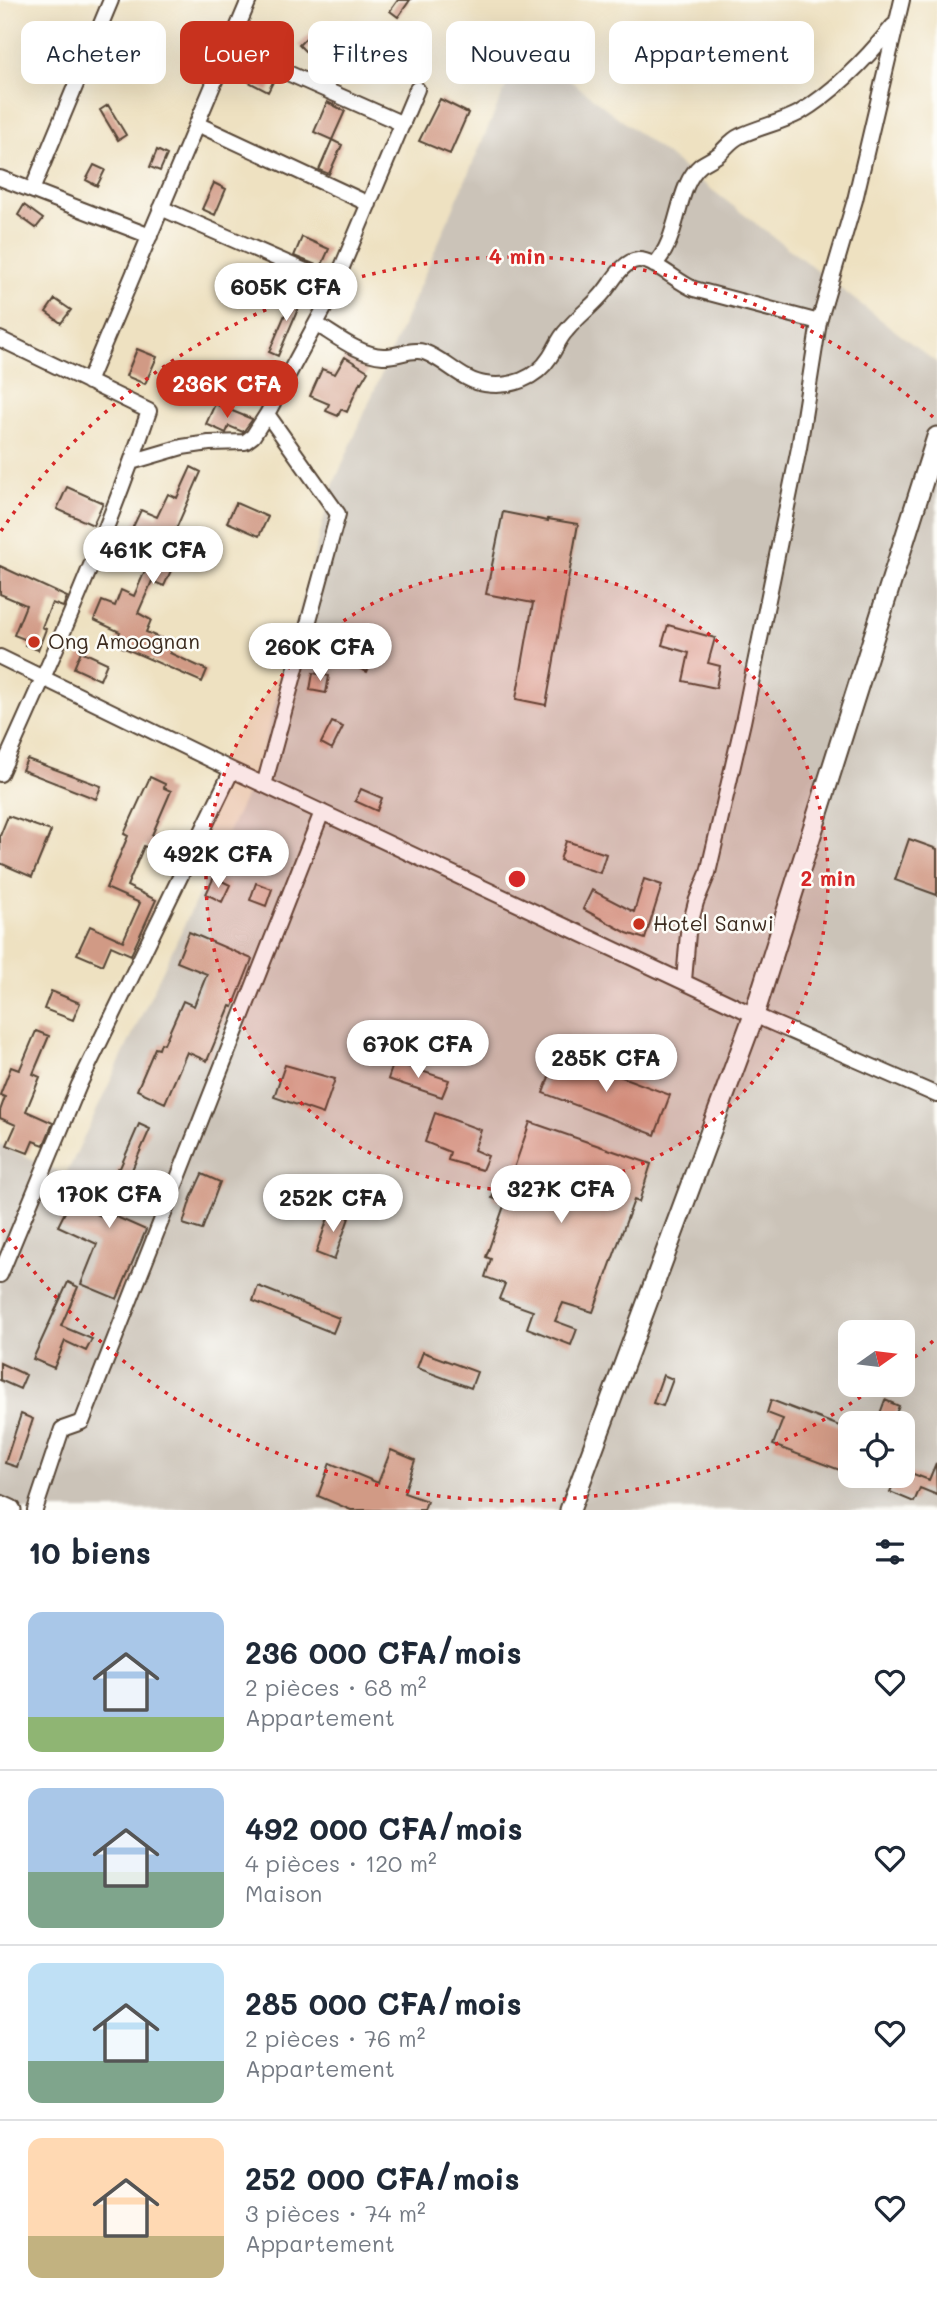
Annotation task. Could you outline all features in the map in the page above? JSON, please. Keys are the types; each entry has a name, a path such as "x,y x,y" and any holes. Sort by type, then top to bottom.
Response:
{"street":[{"path":"32,190 111,0"},
{"path":"240,21 249,0"},
{"path":"684,981 688,933 696,902 708,873 746,709 799,447 819,322 855,200 902,0"},
{"path":"654,265 670,245 689,182 698,168 721,153 738,137 782,121 818,99 859,65 896,23"},
{"path":"294,76 403,124"},
{"path":"89,382 214,84"},
{"path":"131,462 183,447 245,442 253,436 316,324 335,284 417,89"},
{"path":"197,124 369,204"},
{"path":"0,178 150,236"},
{"path":"162,208 335,284"},
{"path":"316,324 371,354 382,356 420,351 484,384 512,385 537,372 568,328 598,300 628,264 635,260 654,265 694,289 819,322"},
{"path":"0,339 149,411 44,677 0,774"},
{"path":"264,785 338,514 267,414"},
{"path":"570,1510 754,1015 937,436"},
{"path":"0,657 232,770 754,1015 937,1095"},
{"path":"0,1275 79,1086 232,770"},
{"path":"34,1510 62,1429 82,1422 322,811"},
{"path":"0,1505 11,1510"}],"shaded area":[{"path":"507,84 575,84 937,363 937,1510 0,1510 0,1144 66,1175 257,771 332,488"}],"building":[{"path":"398,0 410,0 398,17 390,11"},
{"path":"308,36 306,52 299,45"},
{"path":"253,84 272,84 268,92"},
{"path":"440,99 468,113 450,154 419,141"},
{"path":"327,102 345,111 332,140 314,132"},
{"path":"108,105 126,135 118,140 100,110"},
{"path":"332,140 342,145 329,174 319,170"},
{"path":"157,150 167,155 160,171 150,167"},
{"path":"94,165 105,170 97,186 86,180"},
{"path":"214,183 226,189 215,215 202,209"},
{"path":"24,205 43,219 36,228 18,215"},
{"path":"302,237 329,249 321,267 294,256"},
{"path":"295,291 304,295 278,356 269,352"},
{"path":"55,299 71,310 61,323 46,312"},
{"path":"137,349 157,357 145,384 126,376"},
{"path":"345,357 368,371 360,382 347,412 341,409 338,416 326,411 329,404 310,396 322,369 335,374"},
{"path":"196,364 226,378 219,391 190,377"},
{"path":"215,404 252,420 243,432 229,426 226,433 206,424"},
{"path":"191,467 201,472 172,538 184,542 164,586 152,581 138,613 151,620 146,632 174,644 170,653 207,670 202,682 115,644 120,632 94,620 102,601 115,606 121,590 134,596 158,541 132,529 141,510 157,517 168,494 177,498"},
{"path":"67,487 103,503 93,525 57,509"},
{"path":"236,503 268,517 259,536 227,522"},
{"path":"503,512 578,524 546,705 516,699 533,603 486,594"},
{"path":"0,566 67,597 63,607 52,603 42,627 46,629 38,650 25,645 27,640 14,635 26,605 0,594"},
{"path":"668,625 715,638 708,663 720,666 716,688 683,681 689,653 662,645"},
{"path":"368,631 383,638 367,672 352,665"},
{"path":"81,651 107,663 100,680 74,668"},
{"path":"313,673 329,676 326,693 310,690"},
{"path":"332,722 343,727 332,749 321,743"},
{"path":"27,759 101,786 96,799 22,770"},
{"path":"150,777 165,784 164,788 171,791 152,835 162,839 156,852 144,846 127,886 156,900 131,955 111,946 103,965 77,954 90,926 123,941 140,903 106,888 128,836 124,834"},
{"path":"361,789 382,798 377,811 355,801"},
{"path":"8,816 51,831 32,877 0,863 0,836"},
{"path":"909,839 937,849 937,895 895,880"},
{"path":"566,841 606,854 600,873 560,860"},
{"path":"214,877 230,885 222,902 206,894"},
{"path":"644,879 662,885 645,939 627,933 583,909 592,890 634,912"},
{"path":"256,883 272,889 266,906 250,900"},
{"path":"189,932 252,959 207,1061 187,1052 165,1103 137,1090 155,1048 159,1049 161,1043 164,1044 183,1001 194,1006 207,974 177,962"},
{"path":"51,991 80,1003 73,1020 44,1009"},
{"path":"36,1031 49,1036 33,1074 40,1077 26,1111 53,1123 44,1145 33,1141 28,1153 7,1145 16,1125 0,1118 5,1097 0,1095 11,1067 20,1069"},
{"path":"558,1053 670,1095 655,1135 543,1093"},
{"path":"394,1062 449,1080 442,1097 388,1079"},
{"path":"285,1065 335,1079 323,1114 274,1097"},
{"path":"435,1113 481,1130 474,1150 488,1156 482,1170 448,1160 450,1152 425,1142"},
{"path":"530,1122 651,1164 639,1202 634,1200 593,1312 563,1303 555,1321 577,1329 571,1345 527,1328 533,1311 499,1299 505,1284 485,1277 491,1259 486,1257 505,1203 492,1198 502,1170 512,1174"},
{"path":"139,1124 150,1129 112,1215 146,1230 117,1299 81,1284 97,1244 58,1226 70,1202 101,1216 109,1198 104,1196 120,1168"},
{"path":"202,1174 220,1182 202,1230 183,1224"},
{"path":"331,1209 350,1215 334,1260 316,1253"},
{"path":"68,1282 78,1287 61,1326 92,1339 86,1351 65,1341 54,1368 33,1359"},
{"path":"258,1286 339,1318 333,1333 253,1301"},
{"path":"423,1352 477,1372 471,1388 417,1368"},
{"path":"0,1363 26,1375 20,1389 0,1380"},
{"path":"663,1375 673,1379 663,1406 653,1403"},
{"path":"771,1400 838,1425 838,1469 773,1445 783,1419 767,1413"},
{"path":"885,1400 899,1406 897,1411 881,1411"},
{"path":"21,1414 33,1419 17,1467 5,1463"},
{"path":"391,1450 415,1460 404,1493 427,1501 424,1510 351,1510 318,1496 330,1463 378,1483"},
{"path":"936,1463 937,1495 920,1488 914,1502 890,1492 892,1488 915,1488 915,1475 929,1480"}],"place":[{"name":"Ong Amoognan","path":"34,642"},
{"name":"Hotel Sanwi","path":"639,924"}]}
